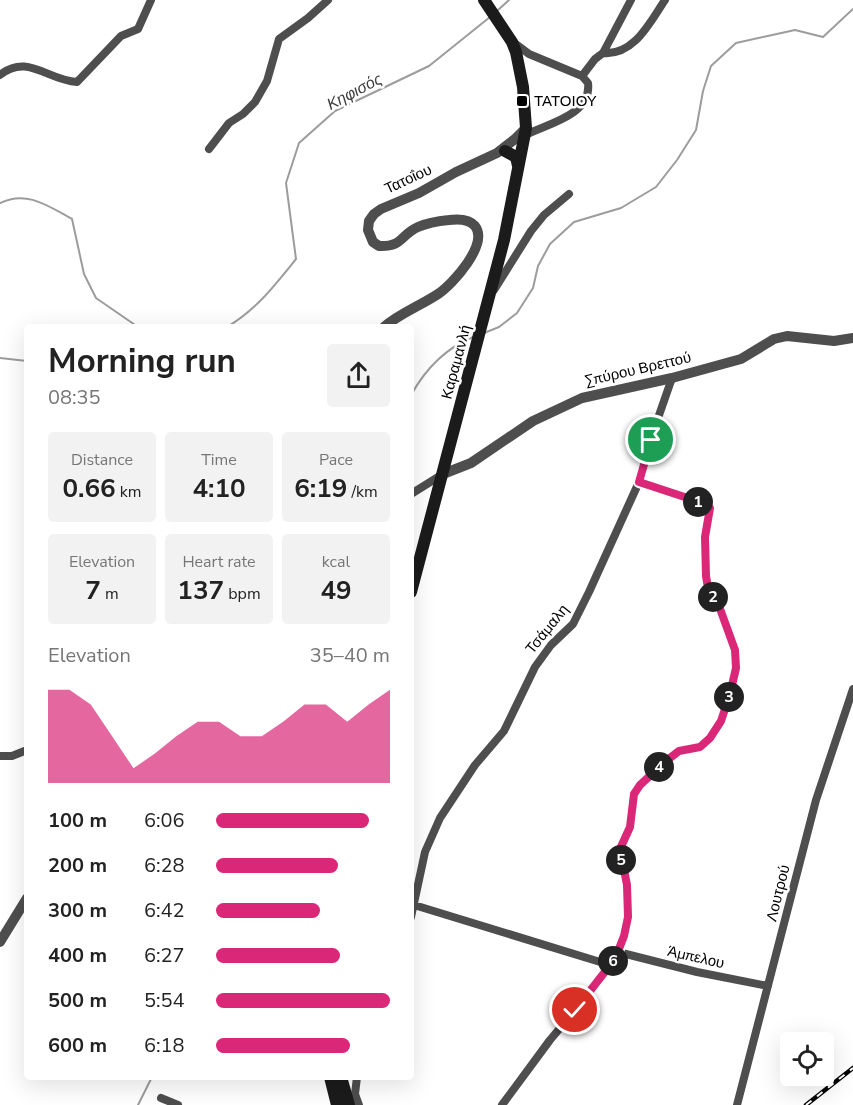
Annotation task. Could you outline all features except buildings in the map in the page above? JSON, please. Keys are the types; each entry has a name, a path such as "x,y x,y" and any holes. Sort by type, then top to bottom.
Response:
{"main road":[{"path":"485,2 512,42 523,87 525,134"},
{"name":"Καραμανλή","path":"414,581 504,240 525,134"},
{"path":"505,151 516,157 519,169"},
{"path":"331,1080 337,1105"},
{"path":"342,1080 348,1105"}],"street":[{"path":"0,75 10,67 24,65 65,81 77,82 121,36 138,29 151,0"},
{"path":"209,149 229,123 255,102 267,81 279,39 328,0"},
{"path":"582,76 595,59 603,53 631,0"},
{"path":"603,53 614,54 624,51 635,41 665,0"},
{"path":"512,42 530,54 582,76 588,83 589,90 587,99 575,112 525,134"},
{"name":"Τατοΐου","path":"491,155 505,151 525,134"},
{"name":"Τατοΐου","path":"388,324 447,287 474,251 478,235 474,225 469,222 452,220 418,227 396,245 379,246 370,237 369,221 381,208 419,193 505,148 525,134"},
{"path":"489,298 531,231 544,215 569,194"},
{"name":"Σπύρου Βρεττού","path":"443,474 471,463 533,421 572,401 741,359 780,337 834,341 853,338"},
{"name":"Τσάμαλη","path":"414,905 431,834 475,765 504,731 542,655 573,624 639,482 672,378"},
{"path":"414,492 443,474"},
{"path":"502,1105 550,1040 588,995 618,952 628,917 627,885 620,849 630,827 634,794 640,785 679,751 700,747 710,738 721,721 736,668 735,650 719,606 708,588 706,576 705,537 710,508 706,504 639,482"},
{"name":"Λουτρού","path":"737,1105 816,800 853,690"},
{"path":"0,756 12,756 24,751"},
{"path":"0,942 24,903"},
{"path":"414,905 610,965"},
{"name":"Άμπελου","path":"618,952 697,972 768,986"},
{"path":"357,1080 355,1094 359,1105"},
{"path":"161,1098 178,1105"}],"waterway":[{"name":"Κηφισός","path":"497,11 509,0"},
{"path":"484,333 499,327 517,313 533,288 538,266 550,244 574,222 621,208 656,187 696,130 703,91 711,66 736,43 795,30 823,37 853,9"},
{"name":"Κηφισός","path":"231,324 256,305 296,259 286,183 299,143 335,111 429,66 490,17"},
{"path":"0,203 10,199 28,199 46,205 72,219 84,274 96,298 134,324"},
{"path":"414,390 437,361 454,347 473,337"},
{"name":"Κηφισός","path":"0,358 24,361"},
{"path":"138,1105 150,1080"}],"railway":[{"path":"806,1105 853,1068"}],"place":[{"name":"ΤΑΤΟΙΟΥ","path":"522,101"}],"route":[{"path":"575,1010 615,959 624,936 628,917 627,885 620,849 630,827 634,794 653,772 679,751 700,747 710,738 721,721 736,668 735,650 719,606 708,588 706,576 705,537 710,508 706,504 639,482 651,440"}]}
